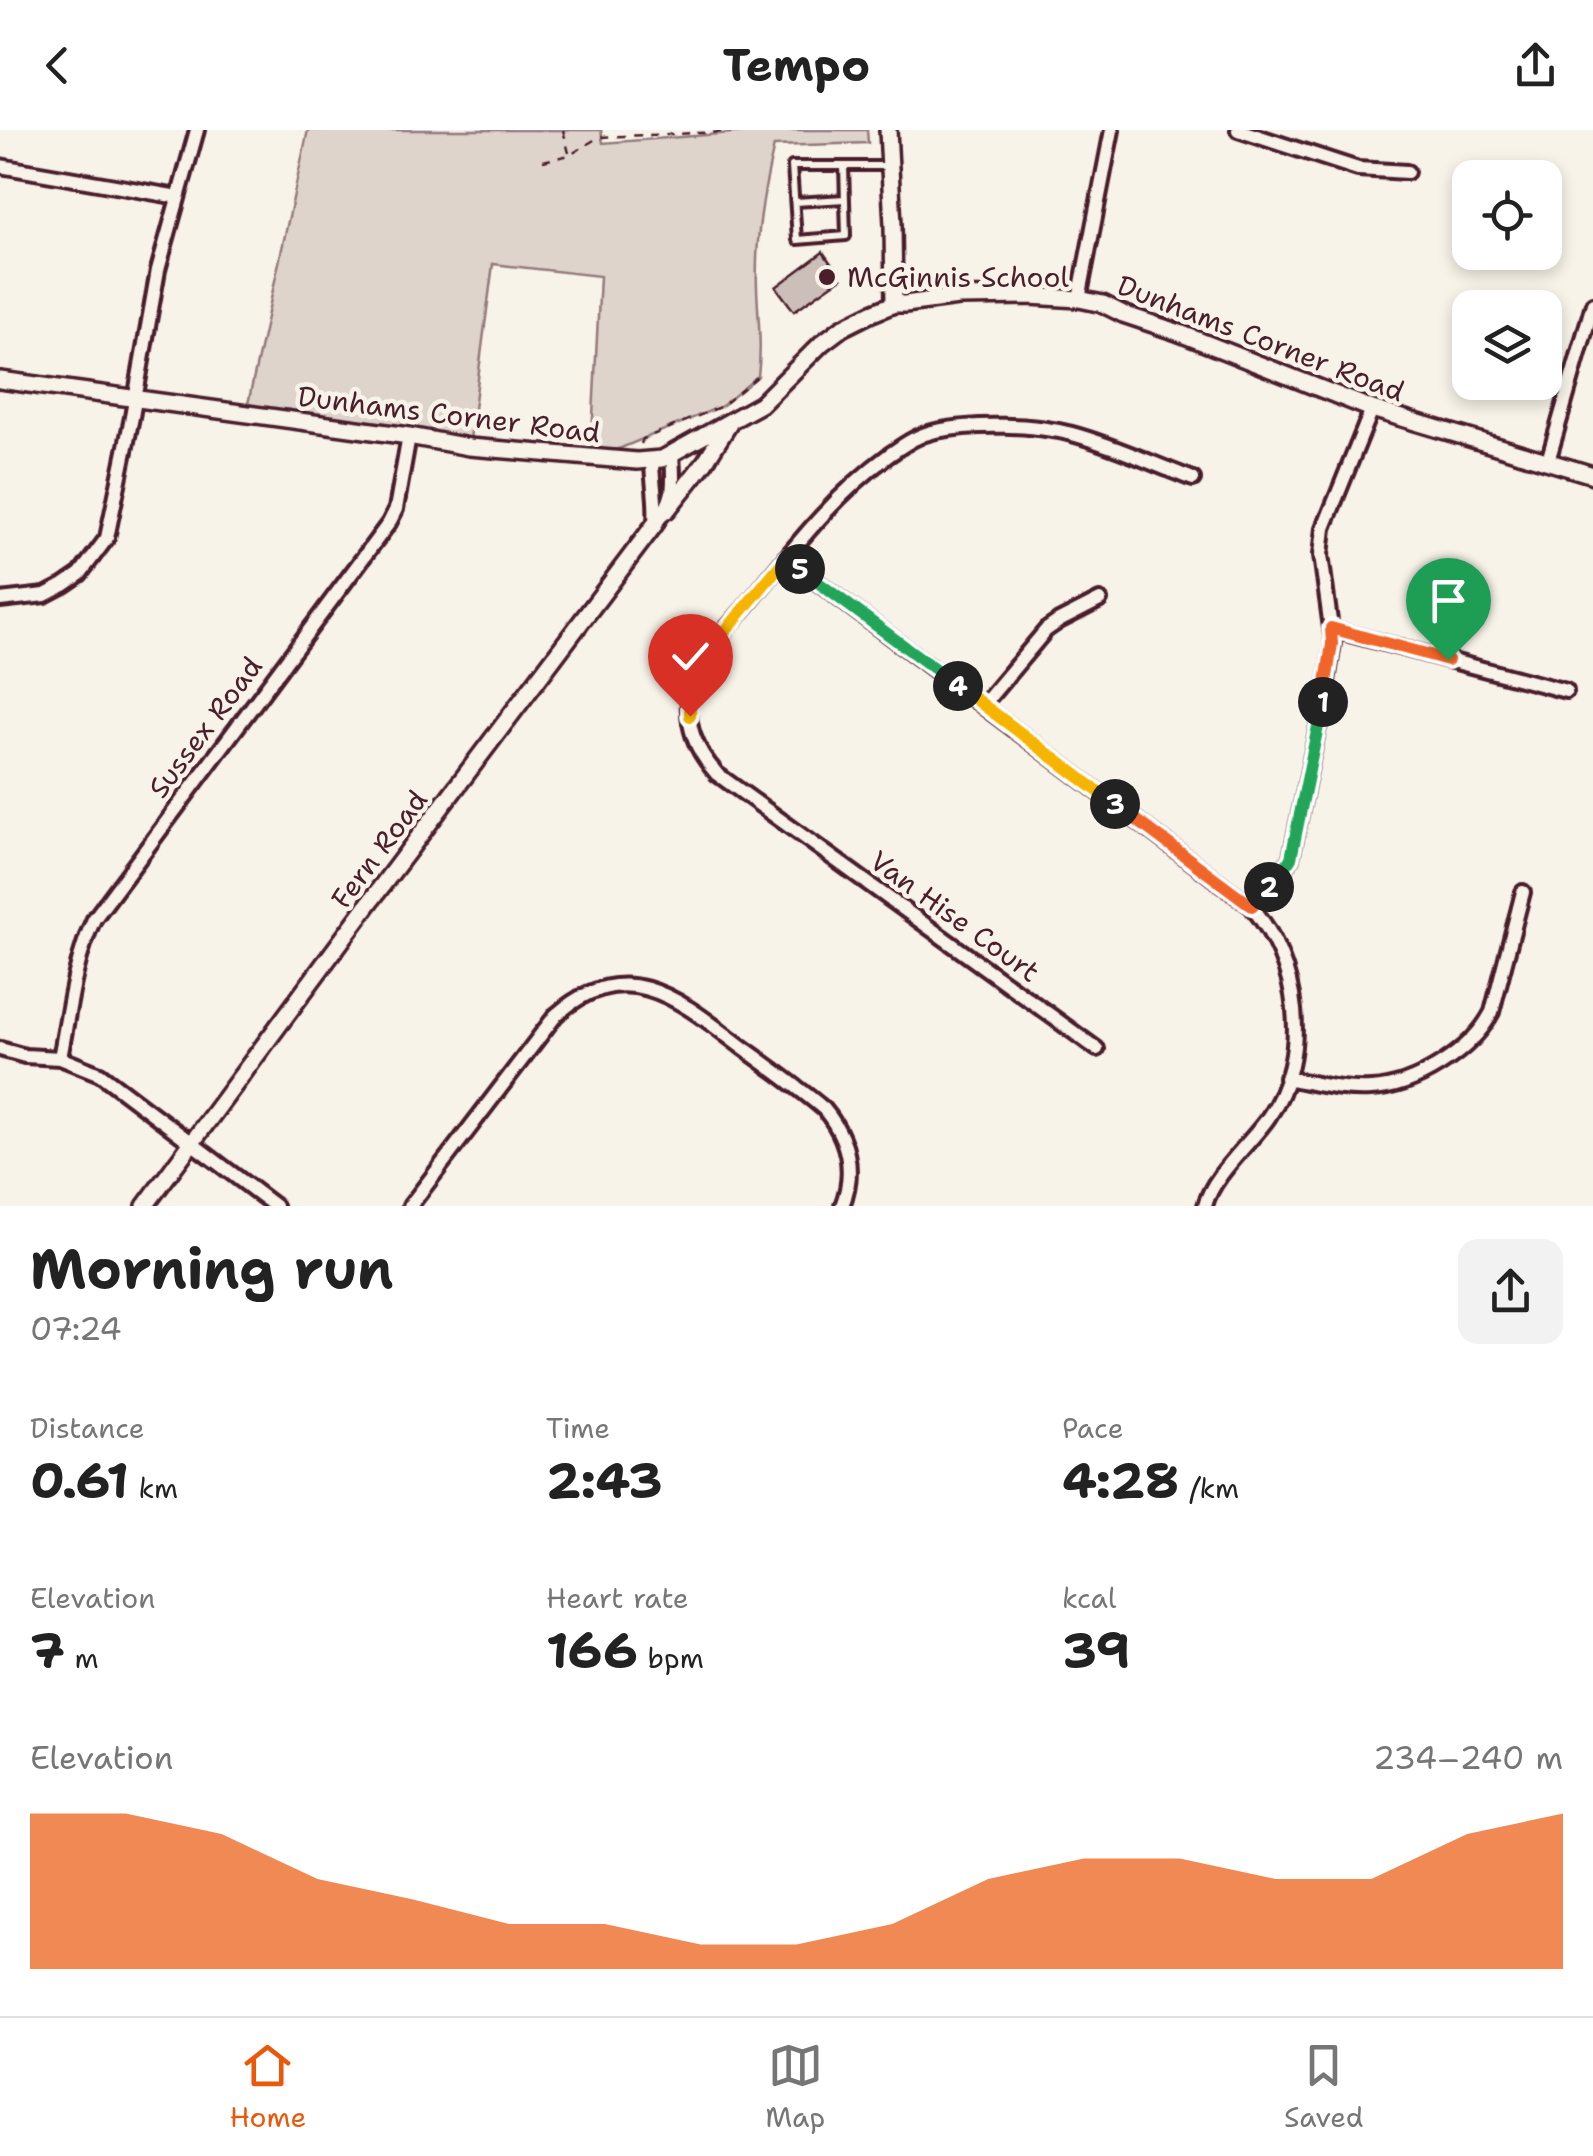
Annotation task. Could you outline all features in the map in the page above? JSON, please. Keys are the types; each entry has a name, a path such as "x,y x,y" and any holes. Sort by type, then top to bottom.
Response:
{"street":[{"path":"0,600 45,596 80,574 107,538 158,270 198,130"},
{"path":"888,130 894,304"},
{"path":"1079,299 1112,130"},
{"path":"1238,130 1358,169 1407,172"},
{"path":"0,166 178,197"},
{"name":"Dunhams Corner Road","path":"0,380 409,436 470,448 652,460 672,454 761,404 822,343 842,328 894,304 958,297 1030,296 1103,304 1372,409 1593,474"},
{"path":"1548,461 1593,304"},
{"path":"1252,906 1291,858 1332,644 1321,555 1324,528 1372,409"},
{"path":"667,510 729,424"},
{"name":"Van Hise Court","path":"1097,1049 717,774 701,756 692,737 690,690 696,672 713,646 825,510 874,466 916,436 974,426 1036,428 1068,433 1192,479"},
{"name":"Sussex Road","path":"60,1058 78,966 94,919 389,523 396,509 409,436"},
{"path":"667,510 675,489 672,454"},
{"path":"652,460 657,498 655,524"},
{"name":"Fern Road","path":"145,1206 667,510"},
{"path":"786,558 1252,906 1274,939 1292,994 1294,1032 1286,1078 1270,1115 1220,1176 1205,1206"},
{"path":"982,705 1046,630 1100,600"},
{"path":"1331,628 1566,690"},
{"path":"1286,1078 1335,1088 1372,1090 1394,1086 1450,1059 1470,1043 1492,1012 1523,892"},
{"path":"410,1206 556,1015 582,996 622,986 654,989 682,1002 824,1109 840,1131 849,1157 850,1175 842,1206"},
{"path":"0,1049 25,1056 60,1058 100,1074 275,1206"}],"lane":[{"path":"844,166 846,236 797,240 792,166 844,166 889,166"},
{"path":"795,202 845,199"}],"path":[{"path":"563,130 570,155"},
{"path":"599,130 600,138"},
{"path":"543,161 570,155 600,138 772,130"},
{"path":"643,439 722,406 758,376"}],"shaded area":[{"path":"308,130 601,130 603,143 772,130 867,130 868,143 774,146 757,252 758,376 722,406 591,457 600,276 493,264 469,447 246,413"}],"building":[{"path":"823,252 841,278 794,311 776,287"}],"place":[{"name":"McGinnis School","path":"827,277"}],"route":[{"path":"690,716 690,690 696,672 786,558 1252,906 1291,858 1326,688 1331,628 1448,660"}]}
